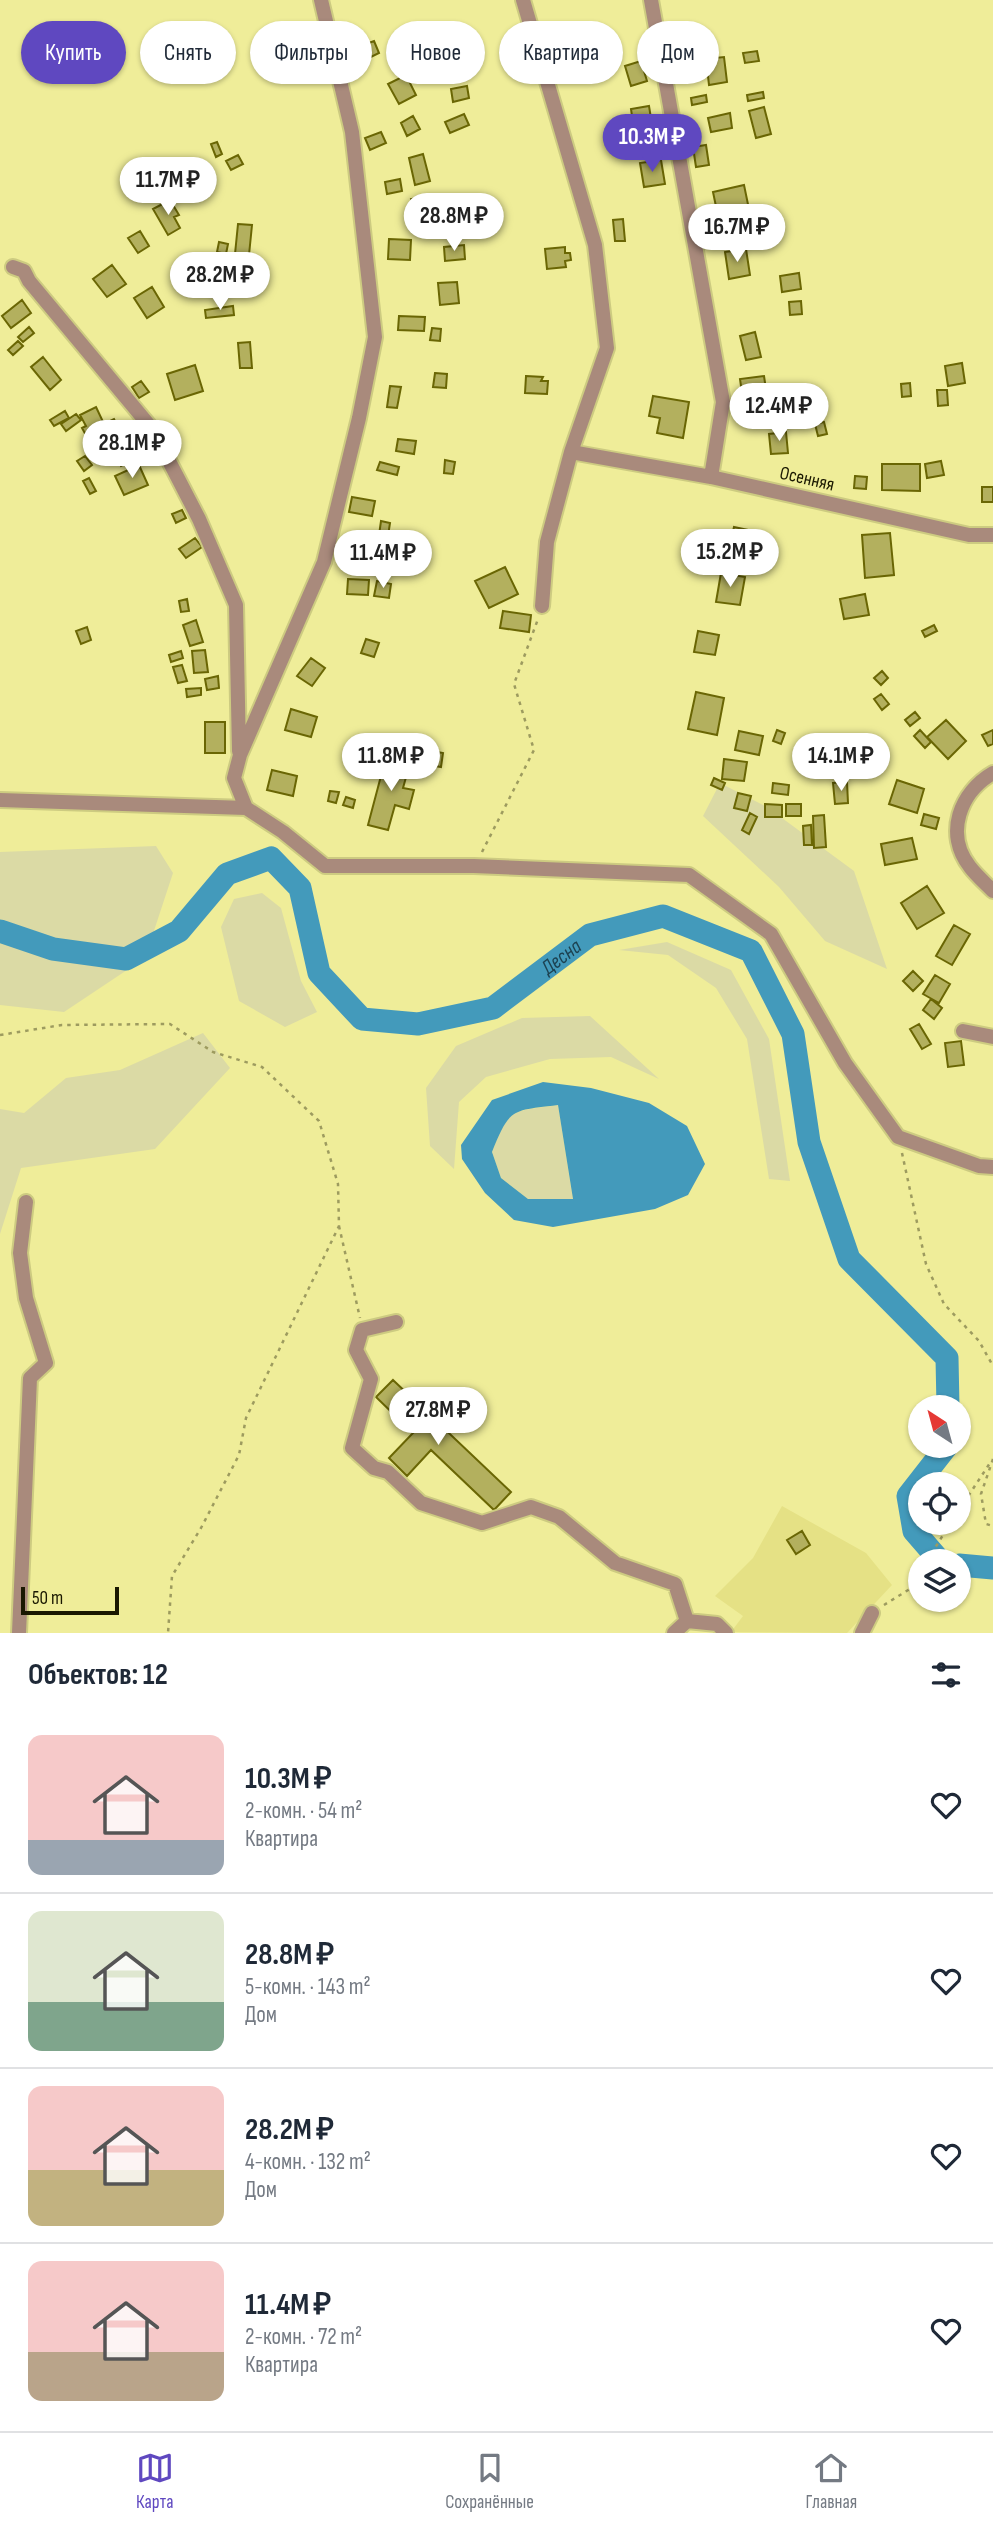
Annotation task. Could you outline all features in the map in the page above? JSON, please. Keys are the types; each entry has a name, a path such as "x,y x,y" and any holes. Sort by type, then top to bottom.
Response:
{"street":[{"path":"246,808 234,778 240,755 324,562 359,418 375,337 352,132 321,0"},
{"path":"523,0 595,245 607,348 571,452 547,542 542,606"},
{"path":"651,0 723,402 711,477"},
{"path":"13,267 24,271 29,281 153,430 199,519 236,605 240,755"},
{"name":"Осенняя","path":"571,452 711,477 969,535 993,535"},
{"path":"993,772 980,780 961,805 956,838 968,865 993,891"},
{"path":"0,800 246,808 283,832 325,866 474,866 690,875 771,934 845,1063 898,1136 979,1166 993,1167"},
{"path":"962,1031 993,1037"},
{"path":"19,1633 30,1378 46,1363 26,1298 21,1264 26,1202"},
{"path":"396,1322 362,1330 356,1350 371,1379 352,1448 374,1468 388,1472 421,1503 482,1523 531,1507 559,1517 615,1563 675,1584 687,1621"},
{"path":"862,1633 872,1613"},
{"path":"674,1633 687,1621 718,1624 726,1633"}],"path":[{"path":"474,866 534,750 514,684 542,606"},
{"path":"0,1035 62,1025 170,1024 212,1052 262,1067 319,1121 338,1184 338,1226 362,1330"},
{"path":"898,1136 926,1264 944,1304 979,1341 993,1366"},
{"path":"168,1633 172,1576 201,1528 239,1455 246,1418 338,1226"},
{"path":"971,1492 993,1458"},
{"path":"993,1458 981,1494 986,1524 993,1526"},
{"path":"872,1613 908,1590"}],"shaded area":[{"path":"782,1506 866,1553 892,1585 847,1633 731,1632 743,1616 715,1596 753,1558"}],"green space":[{"path":"720,783 767,807 854,871 887,969 825,941 779,887 703,816"},
{"path":"156,846 173,873 145,958 64,1012 0,1005 0,852"},
{"path":"262,893 281,908 301,981 317,1012 285,1027 239,1001 221,927 234,899"},
{"path":"667,942 731,970 769,1039 790,1181 769,1179 747,1039 716,988 668,955 619,950"},
{"path":"590,1016 659,1079 611,1057 550,1059 486,1077 459,1102 454,1169 430,1146 426,1088 456,1046 522,1018"},
{"path":"203,1033 230,1068 155,1149 21,1168 0,1234 0,1109 24,1113 66,1078 120,1070"},
{"path":"558,1105 573,1200 528,1199 501,1178 492,1152 503,1126 514,1114"}],"water":[{"path":"543,1082 591,1088 649,1103 687,1126 705,1164 688,1195 655,1209 553,1227 514,1220 485,1193 462,1159 461,1145 492,1100","holes":["558,1105 573,1199 528,1199 501,1178 492,1152 503,1127 514,1114"]}],"building":[{"path":"372,42 379,53 372,56"},
{"path":"757,51 759,61 745,63 743,53"},
{"path":"724,57 727,82 719,83 719,58"},
{"path":"637,62 637,84 631,86 625,66"},
{"path":"388,84 410,84 416,95 399,104"},
{"path":"467,86 469,98 453,102 451,89"},
{"path":"763,92 764,98 748,101 747,95"},
{"path":"706,95 707,102 692,105 691,98"},
{"path":"649,106 653,131 667,128 670,147 622,156 617,126 633,123 631,109"},
{"path":"764,107 771,134 756,138 749,111"},
{"path":"730,113 732,128 711,132 708,118"},
{"path":"464,114 469,125 450,133 445,122"},
{"path":"413,116 420,129 407,136 401,123"},
{"path":"381,132 386,143 370,150 365,138"},
{"path":"217,142 222,154 216,157 211,144"},
{"path":"706,145 709,165 696,167 693,147"},
{"path":"423,154 430,181 415,185 409,158"},
{"path":"238,155 243,164 231,170 226,161"},
{"path":"661,160 665,184 644,187 640,163"},
{"path":"400,179 402,191 387,194 385,182"},
{"path":"744,185 750,214 719,221 713,192"},
{"path":"433,196 436,220 414,222 411,199"},
{"path":"170,200 179,215 174,217 180,228 168,235 153,209"},
{"path":"623,219 625,241 615,241 613,220"},
{"path":"238,224 252,225 249,255 235,254"},
{"path":"140,231 149,246 138,253 128,238"},
{"path":"389,239 411,240 410,260 388,259"},
{"path":"219,242 228,244 226,254 217,252"},
{"path":"464,245 465,259 445,261 444,247"},
{"path":"565,247 565,253 570,253 571,260 565,261 566,267 547,269 545,249"},
{"path":"746,249 750,275 729,279 725,252"},
{"path":"112,265 126,284 107,297 93,279"},
{"path":"799,273 801,289 782,292 780,276"},
{"path":"232,276 245,276 245,288 233,288"},
{"path":"457,282 459,303 440,305 438,283"},
{"path":"152,287 164,307 147,318 134,298"},
{"path":"22,300 31,313 11,328 2,316"},
{"path":"801,301 802,314 790,315 789,302"},
{"path":"233,306 234,315 206,318 205,310"},
{"path":"399,316 425,317 424,331 398,330"},
{"path":"29,327 34,333 23,342 18,337"},
{"path":"432,328 441,329 440,341 430,340"},
{"path":"755,332 761,357 746,360 740,336"},
{"path":"18,341 23,346 13,355 8,350"},
{"path":"250,342 252,368 240,368 238,343"},
{"path":"43,357 61,380 50,390 31,367"},
{"path":"962,363 965,383 948,386 945,366"},
{"path":"195,365 203,391 175,400 167,374"},
{"path":"435,373 447,374 446,388 433,387"},
{"path":"526,376 543,377 541,381 548,381 547,394 525,393"},
{"path":"764,376 767,396 743,400 740,379"},
{"path":"141,381 149,392 139,398 132,387"},
{"path":"910,383 911,396 902,397 901,384"},
{"path":"390,386 401,387 397,408 387,407"},
{"path":"937,390 947,390 948,405 938,406"},
{"path":"653,396 689,402 683,438 657,433 660,418 649,416"},
{"path":"96,407 104,424 114,419 120,431 88,447 85,440 88,439 82,428 86,426 80,415"},
{"path":"65,411 69,418 54,426 50,420"},
{"path":"76,414 81,420 66,431 61,424"},
{"path":"824,422 827,434 818,436 815,424"},
{"path":"786,432 788,453 771,454 769,434"},
{"path":"132,435 142,455 121,466 110,446"},
{"path":"398,439 416,441 414,454 396,451"},
{"path":"85,456 92,465 84,471 77,461"},
{"path":"445,460 455,462 453,474 444,473"},
{"path":"941,461 944,475 927,478 925,464"},
{"path":"380,462 399,467 397,475 377,470"},
{"path":"882,464 920,464 920,491 882,490"},
{"path":"139,465 148,485 124,495 115,476"},
{"path":"855,476 867,477 866,489 854,488"},
{"path":"89,478 96,491 90,494 83,481"},
{"path":"982,487 993,487 993,502 982,502"},
{"path":"352,497 375,501 372,516 349,512"},
{"path":"182,510 186,518 176,523 172,514"},
{"path":"381,521 390,523 388,536 379,535"},
{"path":"734,527 763,533 758,555 729,549"},
{"path":"890,533 894,575 865,578 862,535"},
{"path":"195,538 202,547 186,558 179,549"},
{"path":"349,550 365,555 361,569 345,564"},
{"path":"505,567 518,594 489,608 475,581"},
{"path":"721,573 745,577 740,605 716,602"},
{"path":"348,579 369,580 368,595 347,594"},
{"path":"377,581 391,584 389,598 374,596"},
{"path":"865,594 869,615 844,619 840,599"},
{"path":"187,599 189,611 181,612 179,601"},
{"path":"503,611 531,615 529,632 500,628"},
{"path":"196,620 203,642 190,646 183,625"},
{"path":"934,625 937,631 925,637 922,631"},
{"path":"87,627 91,640 81,644 76,631"},
{"path":"698,631 719,635 715,655 694,652"},
{"path":"366,639 379,643 374,657 361,653"},
{"path":"205,650 208,672 194,673 192,651"},
{"path":"181,651 183,658 171,662 169,655"},
{"path":"311,658 325,668 312,686 297,676"},
{"path":"182,665 187,681 178,683 173,667"},
{"path":"882,671 888,678 881,685 874,678"},
{"path":"218,676 219,688 207,690 205,679"},
{"path":"201,688 201,695 187,697 186,689"},
{"path":"696,692 724,698 717,735 688,729"},
{"path":"881,694 889,704 882,710 874,699"},
{"path":"291,709 317,717 311,737 285,730"},
{"path":"915,712 920,718 910,726 905,720"},
{"path":"946,720 966,741 948,759 927,737"},
{"path":"205,722 225,722 225,753 205,753"},
{"path":"777,730 785,733 781,744 773,741"},
{"path":"920,730 931,742 925,748 914,736"},
{"path":"993,730 993,744 988,746 982,735"},
{"path":"739,731 763,736 759,755 735,750"},
{"path":"390,739 401,743 398,753 387,749"},
{"path":"799,750 813,754 810,764 796,760"},
{"path":"432,751 443,753 441,767 429,765"},
{"path":"386,757 410,763 403,788 414,790 409,809 395,805 388,830 368,825"},
{"path":"724,759 747,762 744,781 722,779"},
{"path":"272,770 297,776 293,796 267,790"},
{"path":"714,778 725,783 722,790 711,785"},
{"path":"897,780 924,789 917,813 889,804"},
{"path":"847,782 848,803 835,804 833,783"},
{"path":"773,783 789,785 788,795 772,793"},
{"path":"330,791 339,792 336,803 328,801"},
{"path":"738,793 751,796 747,811 734,808"},
{"path":"346,797 355,800 353,808 343,805"},
{"path":"765,804 782,805 782,817 765,817"},
{"path":"786,804 801,804 801,816 786,816"},
{"path":"750,813 757,817 749,834 742,830"},
{"path":"924,814 939,818 936,829 921,825"},
{"path":"824,815 826,847 814,848 813,816"},
{"path":"811,825 812,845 804,845 803,826"},
{"path":"912,838 917,859 885,865 881,844"},
{"path":"927,886 944,913 917,929 901,903"},
{"path":"954,925 970,934 952,965 936,956"},
{"path":"913,971 923,981 913,991 903,981"},
{"path":"935,975 950,984 939,1003 923,994"},
{"path":"931,999 942,1008 934,1019 923,1010"},
{"path":"919,1024 931,1044 922,1049 910,1029"},
{"path":"961,1041 964,1065 948,1067 945,1043"},
{"path":"393,1380 511,1492 494,1510 431,1450 407,1476 389,1458 413,1433 376,1397"},
{"path":"802,1531 810,1545 796,1554 787,1540"}],"waterway":[{"name":"Десна","path":"0,931 53,949 126,959 179,931 227,874 271,858 300,888 319,973 362,1019 418,1024 493,1008 590,935 663,916 751,951 793,1034 809,1142 849,1259 947,1358 948,1395"},
{"name":"Десна","path":"930,1549 914,1531 908,1496 938,1458"},
{"name":"Десна","path":"971,1566 993,1568"}]}
